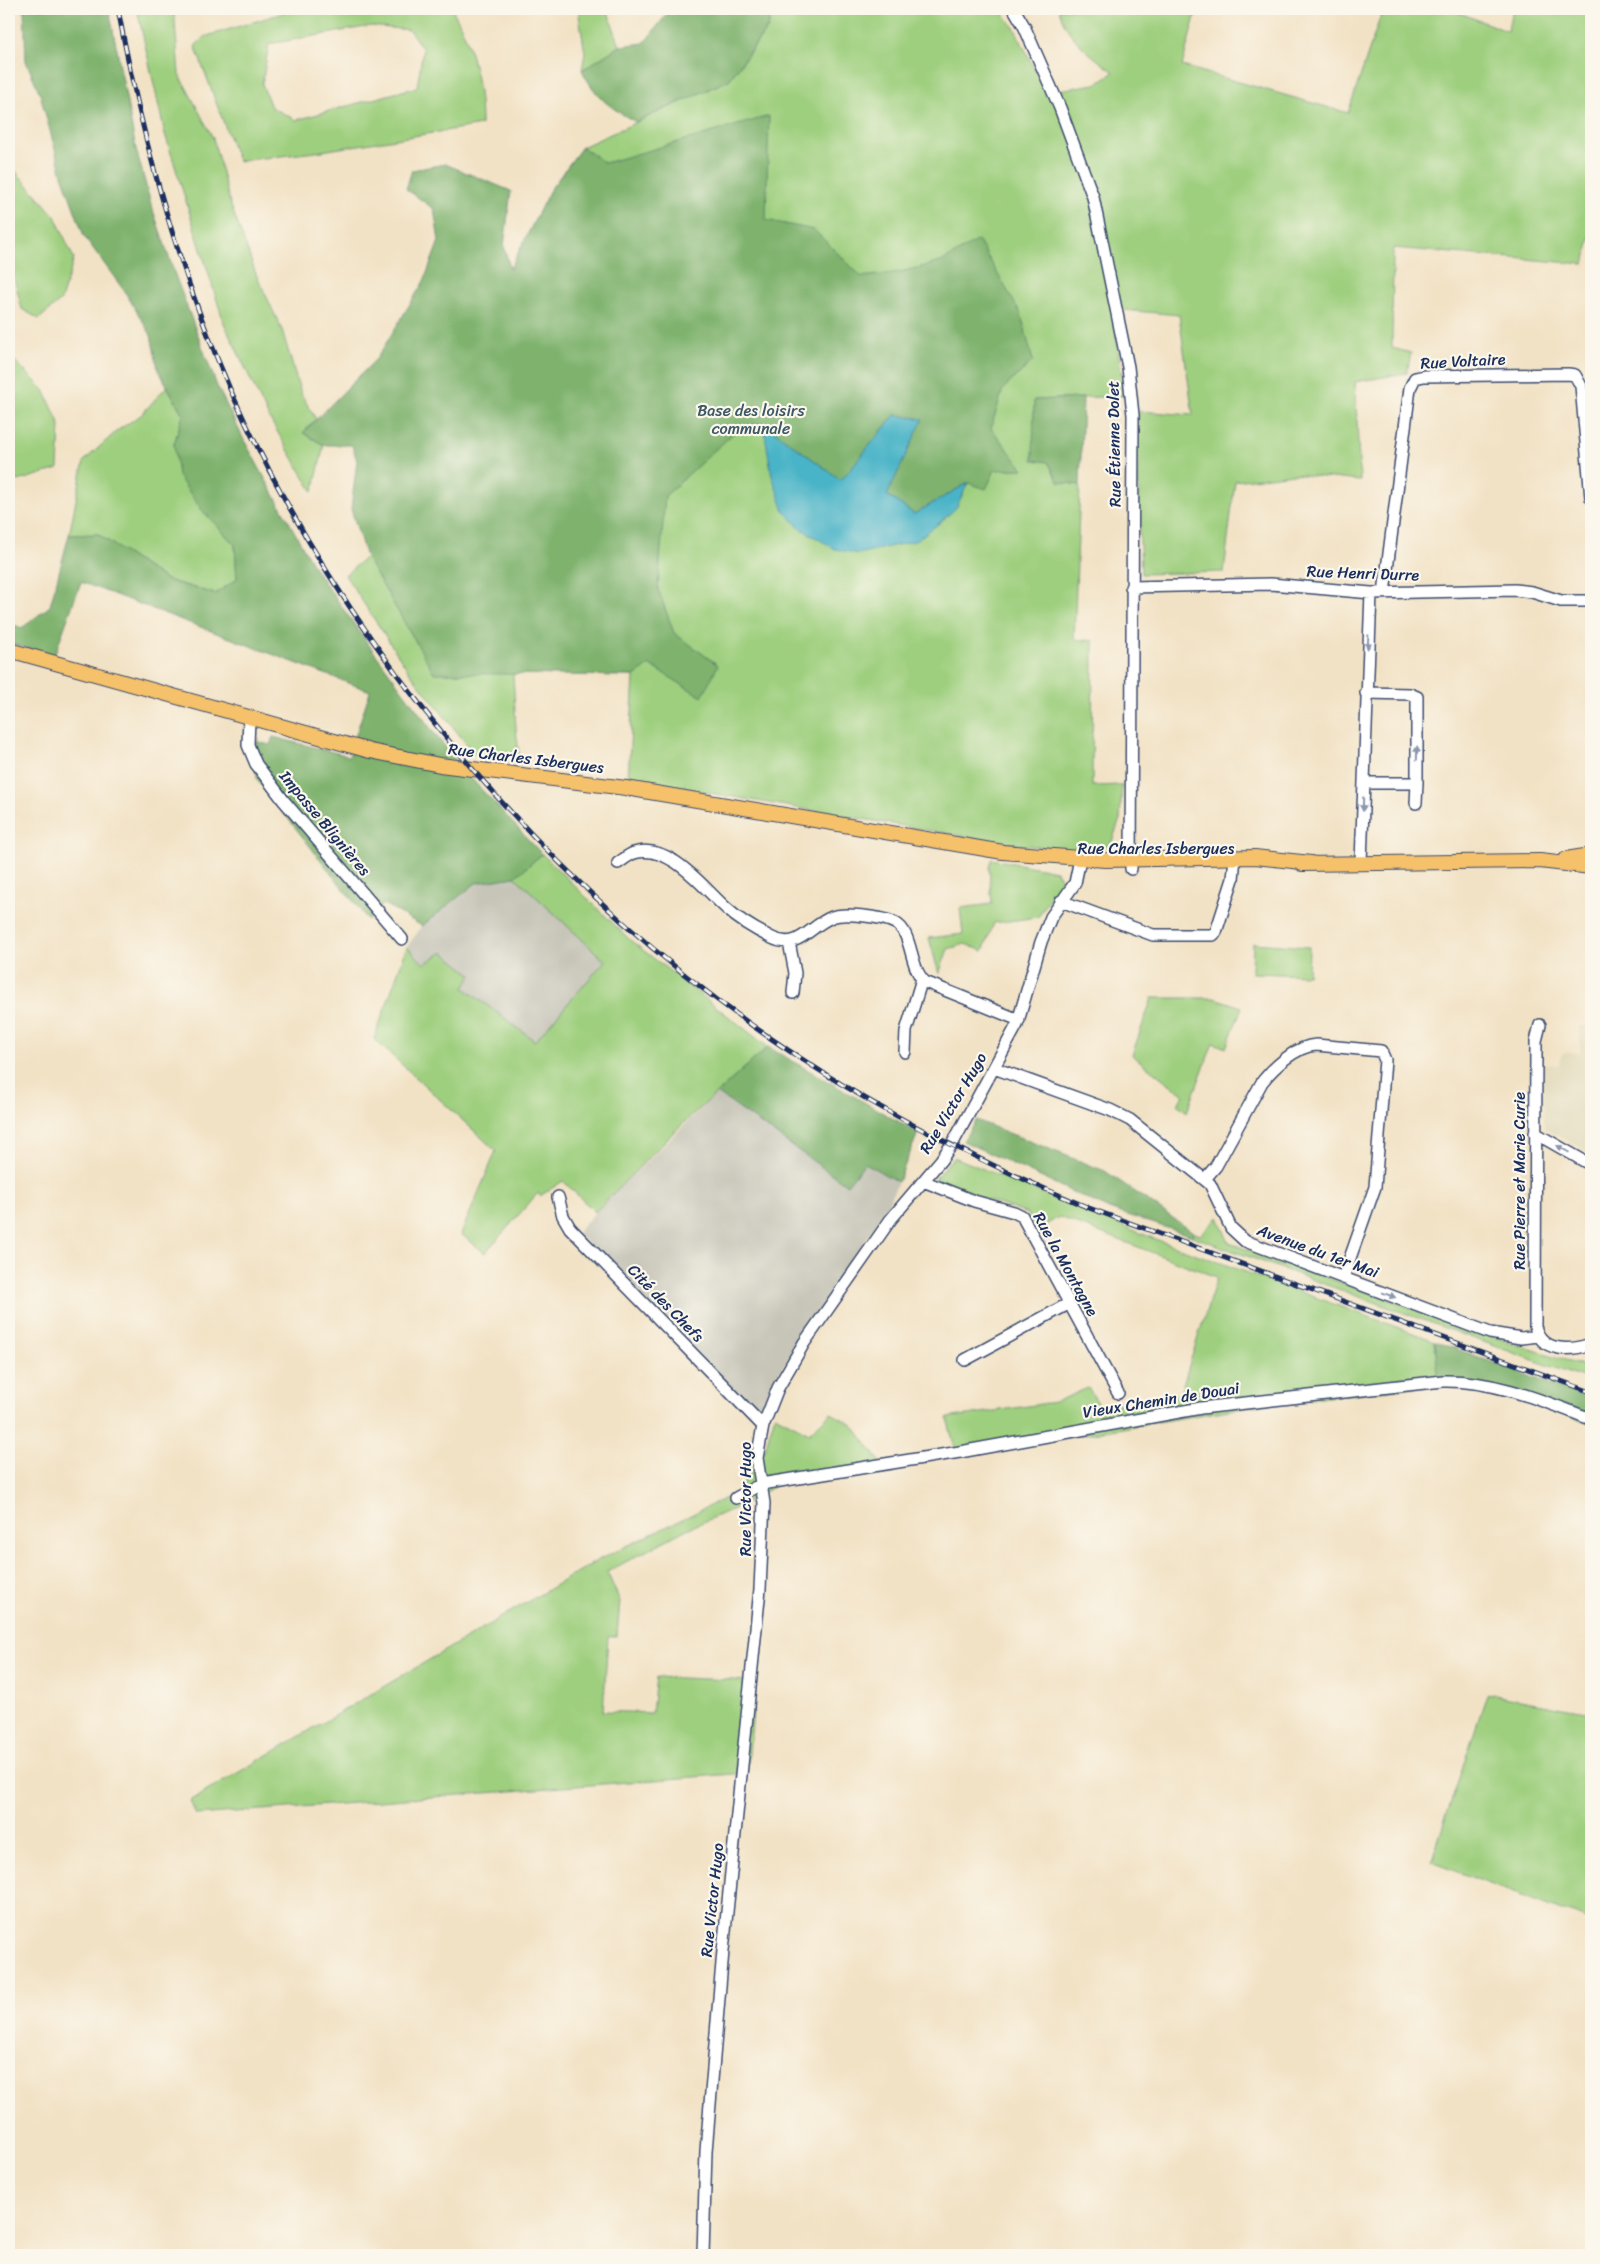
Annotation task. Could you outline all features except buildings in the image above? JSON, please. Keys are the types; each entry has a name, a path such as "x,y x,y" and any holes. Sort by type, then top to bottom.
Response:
{"main road":[{"name":"Rue Charles Isbergues","path":"9,650 249,718 403,758 619,787 1003,852 1080,863 1131,865 1275,858 1311,863 1551,861 1591,855"},
{"name":"Rue Charles Isbergues","path":"1551,861 1591,867"}],"street":[{"name":"Rue Étienne Dolet","path":"1014,9 1024,26 1058,102 1090,189 1114,293 1132,396 1131,865"},
{"name":"Rue Voltaire","path":"1384,593 1408,397 1415,378 1424,376 1568,374 1575,376 1581,386 1591,498"},
{"name":"Rue Henri Durre","path":"1132,587 1270,584 1371,593 1522,590 1561,601 1591,601"},
{"path":"1361,862 1371,593"},
{"path":"1366,693 1410,694 1417,697 1416,803"},
{"name":"Impasse Blignières","path":"249,718 248,745 256,764 284,801 402,939"},
{"path":"1364,783 1417,783"},
{"path":"618,863 640,852 671,858 734,915 770,937 789,942 796,940 829,918 839,915 890,921 899,925 904,932 917,972 922,979 929,984 1019,1020"},
{"path":"1061,901 1153,935 1210,936 1216,932 1233,880 1235,861"},
{"name":"Rue Victor Hugo","path":"703,2255 706,2141 760,1589 764,1503 760,1484 758,1450 763,1426 778,1388 804,1343 891,1219 951,1146 1019,1020 1041,942 1051,917 1074,883 1080,863"},
{"path":"789,942 795,973 792,992"},
{"path":"905,1052 906,1031 922,979"},
{"name":"Rue Pierre et Marie Curie","path":"1539,1336 1535,1326 1535,1133 1536,1041 1540,1026"},
{"path":"1205,1179 1216,1166 1262,1082 1296,1052 1306,1046 1316,1045 1381,1051 1385,1060 1375,1187 1343,1278"},
{"name":"Avenue du 1er Mai","path":"994,1068 1124,1116 1205,1179 1216,1193 1231,1228 1240,1239 1490,1333 1522,1338 1539,1336"},
{"path":"1535,1133 1591,1165"},
{"name":"Rue la Montagne","path":"923,1181 1022,1216 1118,1394"},
{"name":"Cité des Chefs","path":"558,1197 563,1216 570,1228 763,1426"},
{"path":"965,1360 1070,1303"},
{"path":"1539,1336 1546,1343 1561,1349 1573,1350 1591,1344"},
{"name":"Vieux Chemin de Douai","path":"736,1498 760,1484 966,1451 1201,1408 1443,1381 1467,1381 1500,1387 1591,1419"}],"shaded area":[{"path":"515,877 605,961 535,1041 464,988 472,975 443,952 424,964 407,947 422,926 476,883"},
{"path":"1580,1026 1591,1026 1591,1146 1588,1152 1544,1128 1543,1064 1559,1065 1562,1053 1580,1053"},
{"path":"717,1093 847,1185 865,1163 898,1182 887,1207 773,1382 758,1414 577,1233 595,1212"}],"green space":[{"path":"24,9 109,9 136,149 151,204 175,275 217,386 245,442 315,569 366,641 434,733 468,775 542,854 515,877 476,883 422,926 384,904 368,920 257,779 254,741 270,745 273,737 349,756 370,691 81,582 54,656 9,643 9,623 22,628 50,606 69,535 98,534 167,580 215,594 237,579 235,545 201,509 178,476 174,444 183,415 158,369 151,335 125,292 84,236 62,175 40,94 26,61"},
{"path":"137,9 174,9 179,74 213,138 230,203 256,274 282,330 301,394 316,419 303,433 324,445 313,492 268,416 224,323 165,134"},
{"path":"296,9 452,9 465,36 474,65 481,110 481,125 316,152 238,161 195,46 204,37","holes":["371,26 409,30 423,49 417,87 296,120 271,107 262,84 269,44"]},
{"path":"578,9 607,9 620,46 582,70 585,53"},
{"path":"671,9 771,9 768,27 729,80 636,122 618,112 604,101 592,88 582,70 620,46 644,43"},
{"name":"Base des loisirs communale","path":"771,9 1000,9 1015,29 1046,92 1095,84 1114,72 1080,45 1073,37 1062,19 1059,9 1197,9 1182,66 1348,113 1383,9 1457,9 1457,12 1507,31 1513,9 1591,9 1591,234 1584,264 1393,248 1392,348 1411,353 1407,373 1355,382 1360,481 1294,474 1235,481 1224,572 1141,574 1137,446 1139,411 1193,415 1179,315 1113,309 1124,396 1034,400 1048,462 1059,482 1080,485 1074,639 1093,641 1092,786 1122,785 1120,819 1111,844 1094,852 1009,844 628,779 634,676 513,674 520,763 481,762 410,673 345,575 366,557 550,190 582,147 729,80 768,28"},
{"path":"769,116 766,220 814,230 862,277 900,272 941,262 978,240 1021,314 1033,361 1003,389 991,428 1023,469 995,470 986,489 968,483 914,514 887,495 922,419 895,415 841,480 763,423 739,428 665,496 658,589 674,633 718,665 702,697 650,665 634,676 434,673 366,557 351,509 357,461 352,445 324,445 303,433 377,358 424,281 439,241 434,209 406,189 412,170 445,164 511,191 504,246 510,269 550,190 582,147 605,163"},
{"path":"9,164 55,216 74,259 61,300 39,319 22,309 9,259"},
{"path":"9,355 44,390 60,425 58,469 18,481 9,478"},
{"path":"167,386 183,415 174,444 201,509 235,545 237,580 215,594 167,580 98,534 69,535 84,461 118,430 141,415"},
{"path":"1083,398 1080,485 1059,482 1048,462 1033,460 1034,400"},
{"path":"542,854 630,940 768,1047 676,1130 595,1212 563,1181 540,1196 538,1193 485,1253 461,1234 496,1151 374,1039 407,947 424,964 443,952 472,975 464,988 535,1041 605,961 515,877"},
{"path":"992,859 1056,871 1062,879 1038,917 994,923 983,951 965,944 948,949 939,974 929,938 963,934 960,908 992,904 989,868"},
{"path":"1253,943 1309,947 1308,975 1252,973"},
{"path":"1152,998 1214,998 1242,1007 1226,1048 1213,1043 1187,1112 1177,1104 1184,1095 1132,1055"},
{"path":"768,1047 918,1133 898,1182 865,1163 847,1185 717,1093"},
{"path":"976,1120 1105,1171 1193,1232 1192,1236 1109,1209 963,1141"},
{"path":"954,1157 1155,1239 1435,1341 1439,1384 1252,1406 957,1456 947,1418 1055,1402 1088,1388 1101,1407 1180,1394 1217,1277 1059,1217 1037,1230 1028,1214 945,1186 934,1179"},
{"path":"1218,1217 1229,1243 1512,1343 1591,1368 1591,1381 1192,1236 1193,1232 1200,1235"},
{"path":"1435,1341 1591,1399 1591,1425 1549,1407 1483,1385 1439,1384"},
{"path":"831,1413 853,1425 884,1467 778,1484 744,1504 685,1530 607,1572 620,1601 617,1636 608,1637 603,1711 652,1713 656,1677 756,1681 747,1773 196,1815 190,1801 600,1559 736,1493 764,1452 775,1415 809,1433"},
{"path":"1487,1694 1591,1713 1591,1922 1431,1862"}],"water":[{"path":"895,415 923,419 887,495 914,514 968,483 956,508 915,541 858,554 835,549 800,528 784,511 772,476 763,423 841,480"}],"railway":[{"path":"118,9 138,106 163,202 178,249 211,343 230,389 280,490 338,589 404,684 476,774 555,858 640,937 729,1008 854,1092 953,1146 1089,1208 1591,1392"}]}
